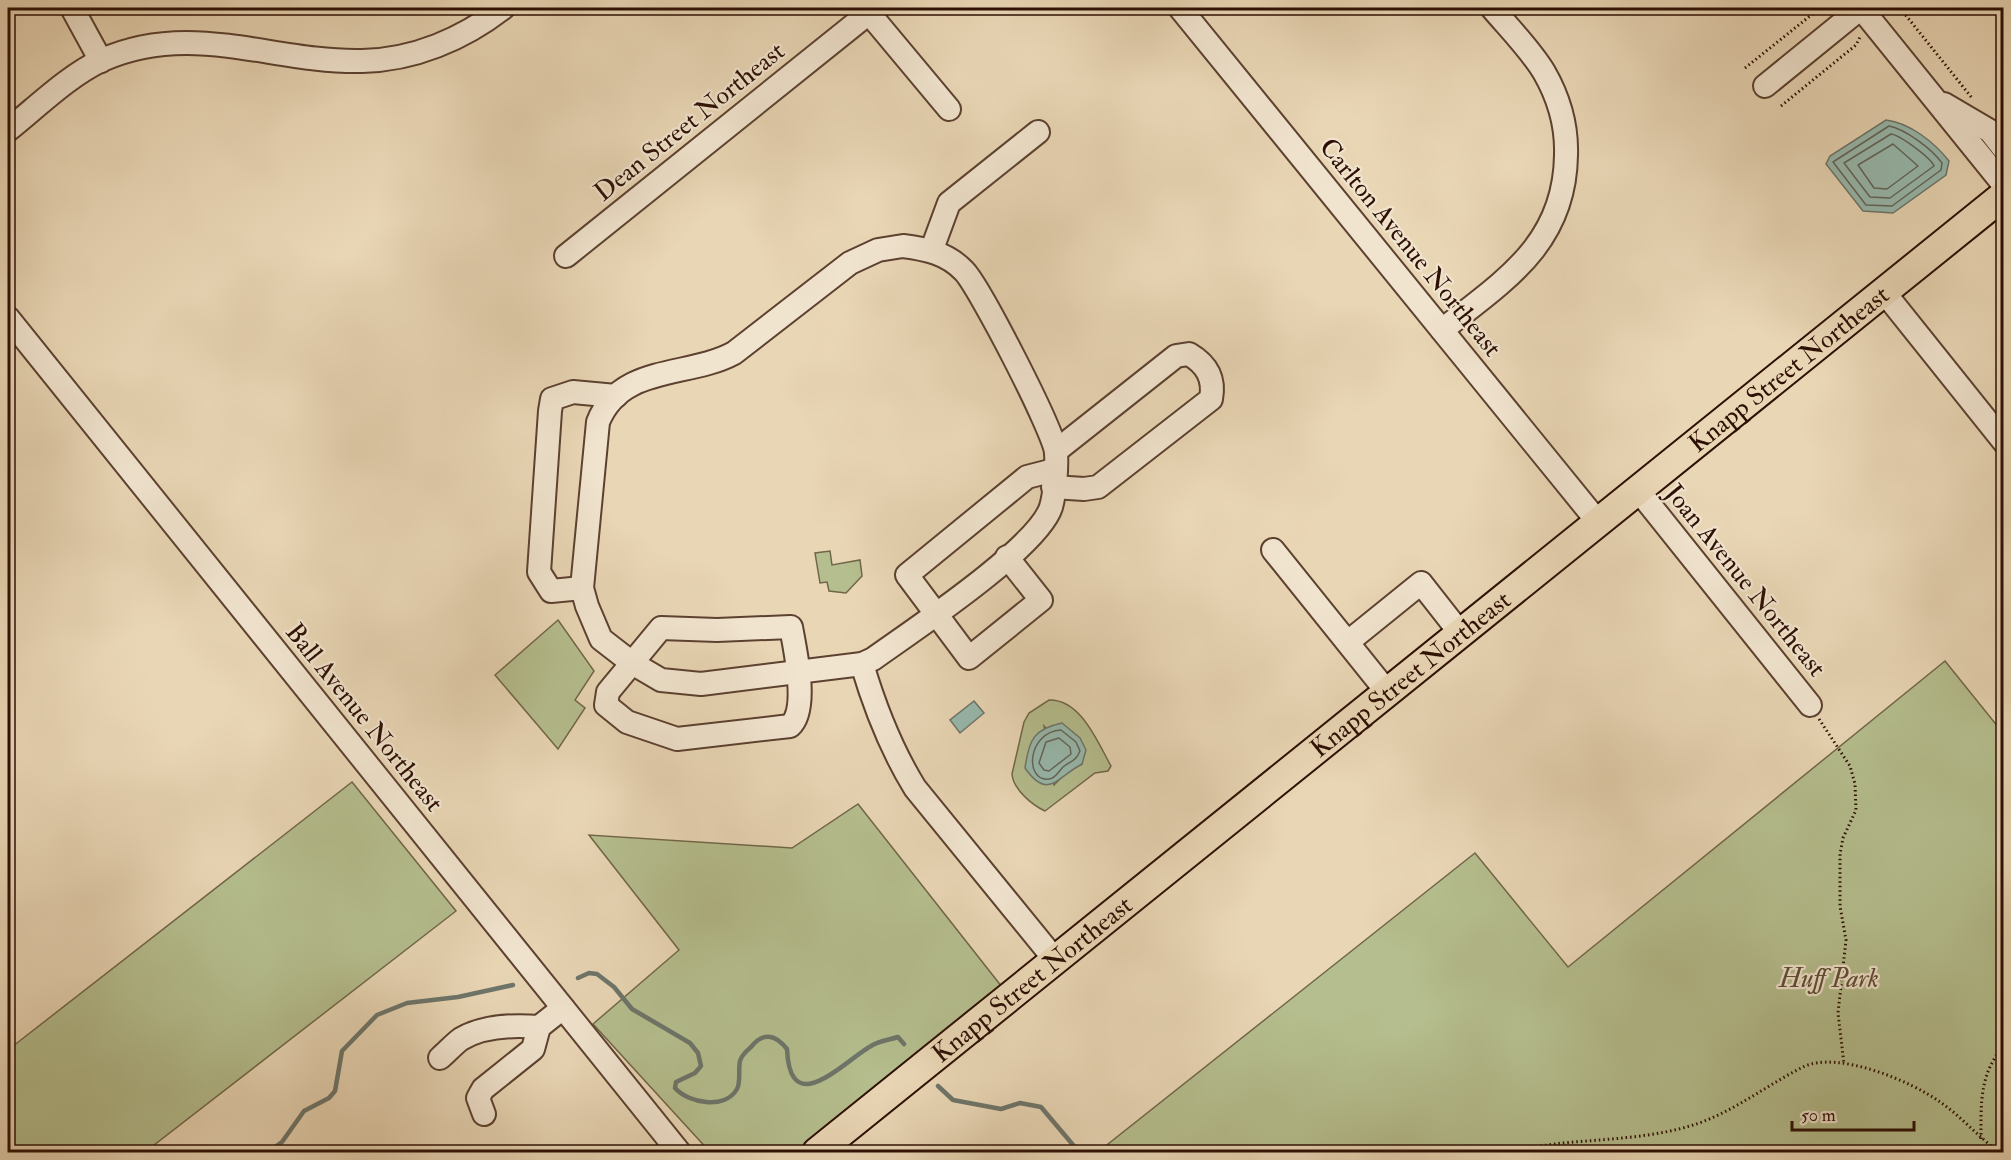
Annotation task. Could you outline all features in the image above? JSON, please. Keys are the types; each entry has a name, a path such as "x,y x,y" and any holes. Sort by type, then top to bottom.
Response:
{"main road":[{"name":"Knapp Street Northeast","path":"817,1152 2004,195"}],"street":[{"path":"72,8 101,61"},
{"path":"8,130 71,80 101,61 128,52 187,41 226,44 338,60 378,61 432,49 482,23 503,8"},
{"name":"Carlton Avenue Northeast","path":"1180,8 1598,522"},
{"path":"1442,330 1511,276 1538,244 1559,209 1566,175 1566,144 1562,109 1544,71 1492,8"},
{"path":"872,10 948,109"},
{"name":"Dean Street Northeast","path":"566,256 872,10"},
{"path":"1765,86 1864,11 2004,185"},
{"path":"1935,99 1990,131 2004,148"},
{"path":"932,249 949,203 1038,132"},
{"path":"903,246 932,249 964,271 981,296 1044,420 1054,469 1051,507 1032,538 935,614 873,659 862,664 701,684 661,680 632,663 601,639 586,606 582,588 598,423 604,407 616,396 657,373 698,368 718,362 734,353 850,263 878,250 903,246"},
{"path":"1884,292 2004,442"},
{"name":"Ball Avenue Northeast","path":"8,318 679,1152"},
{"path":"1007,557 1041,600 969,658 907,574 1027,477 1054,469 1176,356 1189,354 1198,360 1211,378 1211,399 1098,487 1084,489 1054,469"},
{"path":"582,588 551,591 540,573 552,399 573,392 616,396"},
{"name":"Joan Avenue Northeast","path":"1638,489 1810,705"},
{"path":"1273,550 1388,693"},
{"path":"1348,642 1421,583 1461,634"},
{"path":"791,627 798,672 799,712 790,726 677,739 627,722 606,705 608,692 661,628 717,630 791,627"},
{"path":"862,664 875,710 900,764 915,788 1056,961"},
{"path":"484,1114 478,1098 483,1089 532,1049 539,1027 563,1008"},
{"path":"440,1058 462,1039 519,1025 539,1027"}],"path":[{"path":"1745,68 1820,8"},
{"path":"1900,8 1976,103"},
{"path":"1780,106 1856,45 1864,11"},
{"path":"1810,705 1850,766 1855,784 1856,810 1843,838 1840,854 1840,906 1846,940 1838,1013 1845,1064"},
{"path":"1981,1139 1982,1099 1989,1062 2004,1046"},
{"path":"1505,1152 1652,1135 1691,1126 1722,1114 1811,1064 1828,1062 1860,1066 1930,1096 1941,1102 1981,1139 1999,1152"}],"green space":[{"path":"830,551 832,565 860,560 862,576 846,593 829,591 827,582 820,583 815,553"},
{"path":"558,620 594,671 575,700 585,708 558,749 495,675"},
{"name":"Huff Park","path":"1945,661 2003,733 2003,1152 1098,1152 1475,853 1568,967"},
{"path":"1049,700 1070,707 1087,724 1111,766 1108,771 1095,773 1045,811 1024,796 1013,780 1012,774 1024,722 1029,713","holes":["1044,726 1082,764 1068,771 1054,785"]},
{"path":"352,782 456,911 145,1152 8,1152 8,1050"},
{"path":"858,804 1002,987 796,1152 710,1152 593,1024 679,950 589,835 792,848"}],"water":[{"path":"1886,120 1913,129 1936,147 1949,161 1946,175 1893,213 1863,211 1826,164 1830,156"},
{"path":"974,701 984,713 960,733 950,720"},
{"path":"1062,723 1080,738 1086,750 1082,764 1053,783 1047,785 1040,783 1025,768 1031,743 1034,737 1045,728"}],"waterway":[{"path":"578,978 589,973 597,974 614,987 632,1009 690,1043 698,1053 701,1066 695,1073 676,1082 675,1088 688,1097 706,1102 716,1102 731,1096 738,1086 739,1064 744,1053 764,1037 778,1040 787,1049 790,1070 797,1081 808,1084 833,1073 877,1043 898,1037 904,1044"},
{"path":"268,1152 282,1142 304,1111 329,1098 335,1091 342,1051 377,1015 407,1003 458,997 513,985"},
{"path":"938,1086 953,1100 1001,1109 1020,1103 1041,1107 1079,1152"}]}
